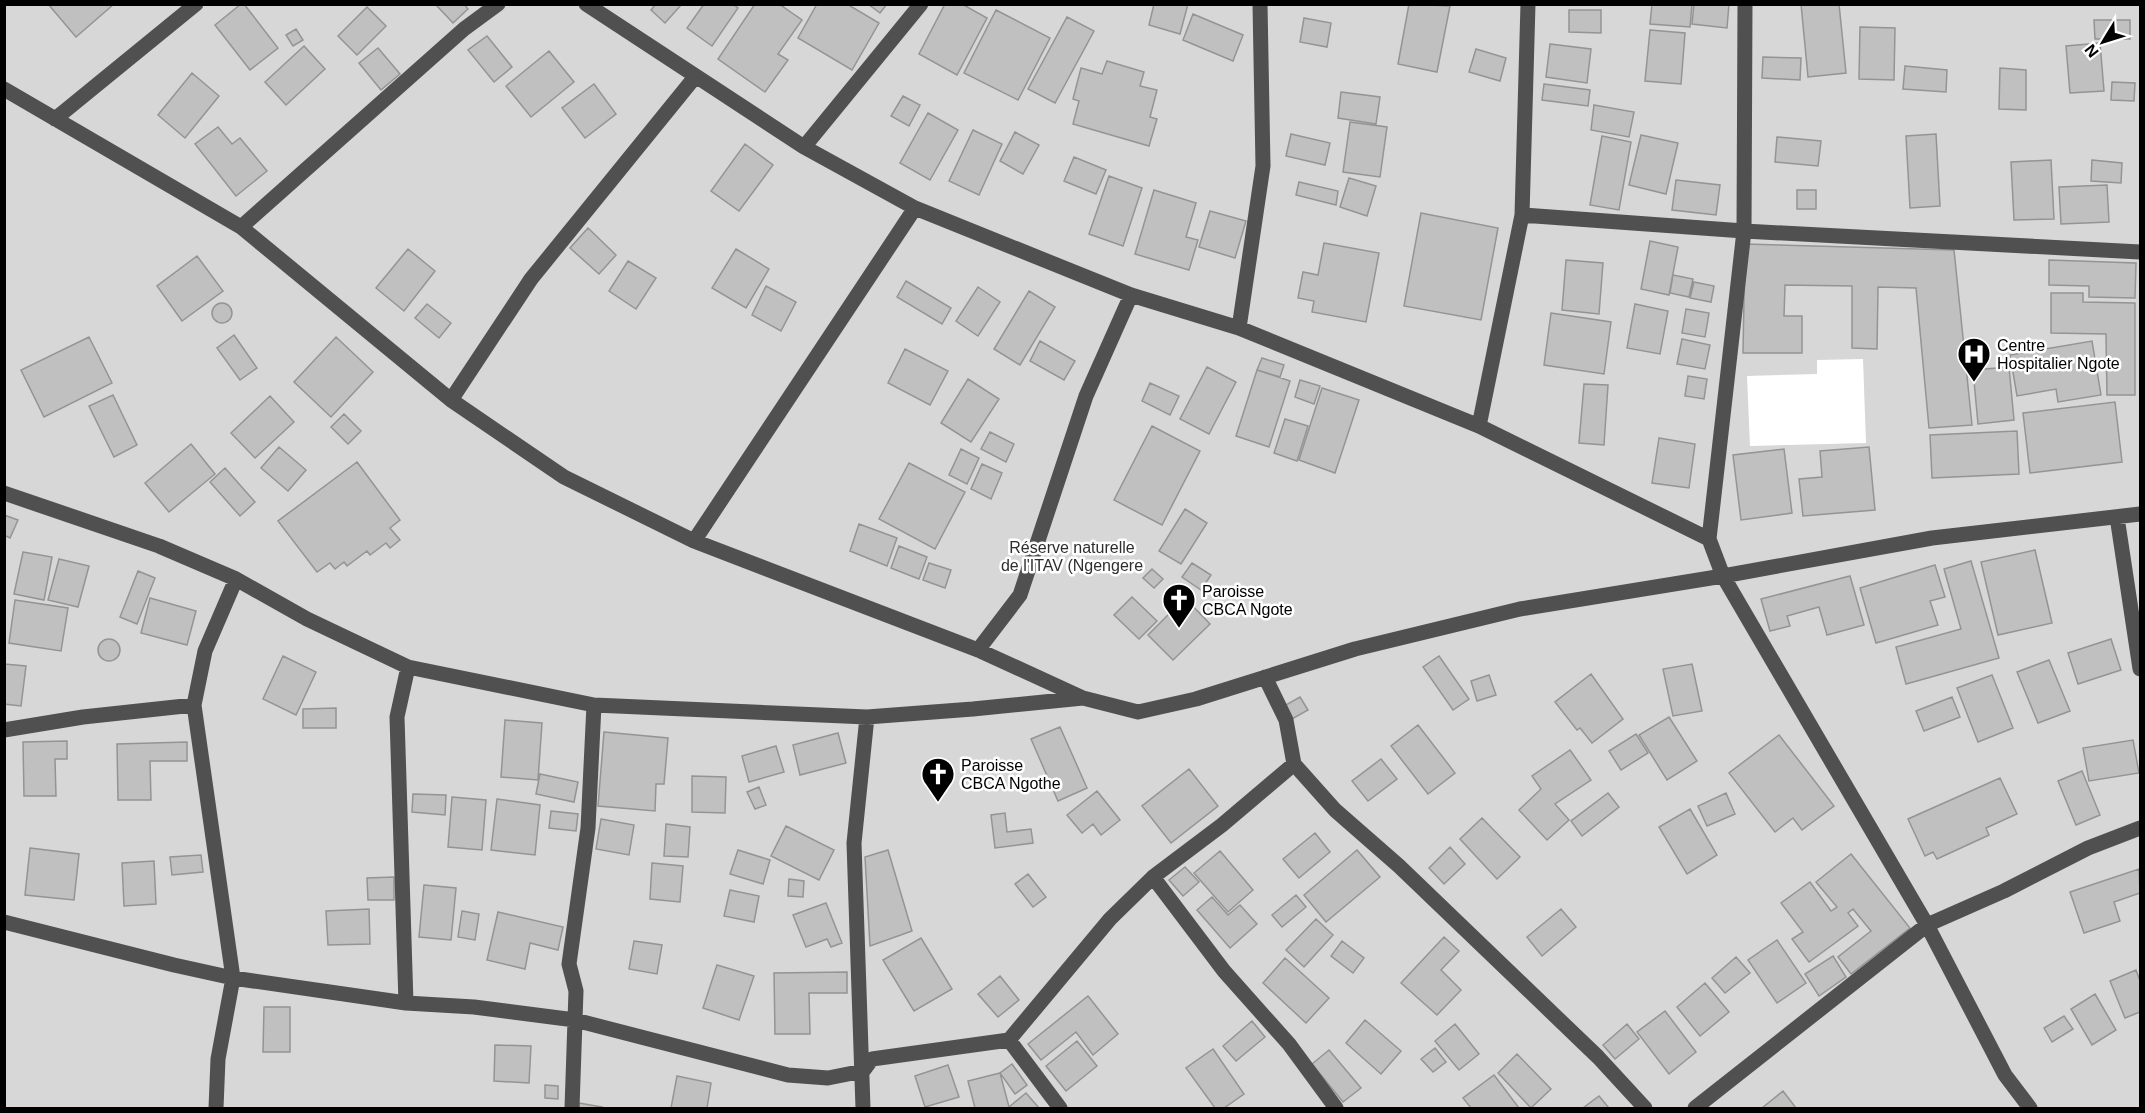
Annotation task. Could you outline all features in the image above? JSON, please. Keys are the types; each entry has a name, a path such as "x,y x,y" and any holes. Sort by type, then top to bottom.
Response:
{"street":[{"path":"55,118 196,4"},
{"path":"241,227 464,29 498,4"},
{"path":"586,4 804,147 915,208 1131,295 1239,328 1479,426 1709,539"},
{"path":"804,147 921,4"},
{"path":"1239,328 1263,166 1260,4"},
{"path":"1479,426 1522,215 1528,4"},
{"path":"1745,4 1744,231 1709,539 1723,576 1927,925 2005,1075 2030,1108"},
{"path":"451,400 531,279 695,77"},
{"path":"4,89 241,227 451,400 564,477 694,541 978,650 1083,698 1138,712 1196,699 1355,649 1521,609 1723,576 1932,538 2140,514"},
{"path":"694,541 915,208"},
{"path":"1522,215 1744,231 2140,252"},
{"path":"978,650 1020,595 1086,396 1131,295"},
{"path":"4,493 159,546 236,579 307,619 408,667 594,705 867,717 973,710 1083,698"},
{"path":"2117,517 2140,669"},
{"path":"216,1108 218,1059 233,978 194,705 205,651 236,579"},
{"path":"406,1003 397,717 408,667"},
{"path":"1265,677 1286,720 1294,764 1335,810 1399,866 1598,1057 1645,1108"},
{"path":"4,730 83,717 194,705"},
{"path":"572,1108 576,991 569,964 588,828 594,705"},
{"path":"864,1108 854,843 867,717"},
{"path":"4,922 233,978 406,1003 474,1007 575,1020 788,1076 828,1078 863,1071 872,1059 1009,1040 1110,919 1153,877 1222,825 1294,764"},
{"path":"1695,1108 1927,925 2004,891 2088,848 2140,828"},
{"path":"1153,877 1224,971 1289,1044 1336,1108"},
{"path":"1009,1040 1060,1108"}],"green space":[{"name":"Réserve naturelle de l'ITAV (Ngengere","path":"5,5 2140,5 2140,1108 5,1108","holes":["1863,359 1866,443 1750,446 1747,376 1817,374 1817,360"]}],"building":[{"path":"48,4 114,4 76,37"},
{"path":"244,4 278,48 250,70 215,25"},
{"path":"439,4 464,4 468,9 453,23 437,6"},
{"path":"656,4 682,4 665,23 651,10"},
{"path":"704,4 733,4 738,8 712,46 687,28"},
{"path":"755,4 779,4 802,20 778,54 788,60 765,92 718,59"},
{"path":"817,4 847,4 879,23 852,70 798,38"},
{"path":"868,4 887,4 880,13"},
{"path":"945,4 962,4 987,18 957,75 919,54"},
{"path":"1154,4 1188,4 1180,34 1149,25"},
{"path":"1409,4 1450,6 1437,72 1398,64"},
{"path":"1652,4 1692,4 1690,27 1650,24"},
{"path":"1694,4 1729,4 1727,28 1692,24"},
{"path":"1801,4 1839,4 1846,73 1808,77"},
{"path":"367,7 386,26 357,55 338,36"},
{"path":"996,10 1050,38 1018,100 964,73"},
{"path":"1569,10 1601,10 1601,33 1569,32"},
{"path":"1193,14 1243,35 1233,61 1183,40"},
{"path":"1067,17 1094,31 1055,103 1028,89"},
{"path":"1304,18 1331,23 1327,47 1300,42"},
{"path":"2094,20 2130,20 2130,39 2095,39"},
{"path":"1860,27 1895,28 1894,80 1859,79"},
{"path":"296,29 303,40 293,46 286,35"},
{"path":"1650,30 1685,33 1681,84 1645,81"},
{"path":"487,36 512,67 494,82 468,50"},
{"path":"2100,43 2104,91 2070,93 2066,46"},
{"path":"1550,44 1591,49 1587,83 1546,77"},
{"path":"304,46 325,69 286,105 265,82"},
{"path":"378,48 400,74 381,90 359,63"},
{"path":"1476,49 1506,58 1500,81 1469,72"},
{"path":"549,51 574,82 531,117 506,86"},
{"path":"1763,57 1801,58 1800,80 1762,78"},
{"path":"1107,61 1144,72 1140,86 1157,90 1150,117 1157,119 1149,146 1073,124 1079,101 1073,99 1081,68 1102,74"},
{"path":"1905,66 1947,70 1946,92 1903,89"},
{"path":"2000,68 2026,70 2026,110 1999,109"},
{"path":"192,73 219,96 185,138 158,115"},
{"path":"2112,82 2135,83 2134,101 2111,100"},
{"path":"594,84 616,114 585,138 562,108"},
{"path":"1544,84 1590,90 1588,106 1542,100"},
{"path":"1341,92 1380,97 1376,124 1338,118"},
{"path":"903,96 920,105 909,126 891,116"},
{"path":"1594,105 1634,112 1629,137 1591,130"},
{"path":"928,113 958,130 930,180 900,163"},
{"path":"1350,122 1387,127 1380,177 1343,172"},
{"path":"218,127 232,144 240,138 267,171 236,196 195,144"},
{"path":"973,130 1002,144 979,195 949,181"},
{"path":"1015,132 1039,145 1023,174 1000,161"},
{"path":"1291,134 1330,143 1325,165 1286,156"},
{"path":"1936,134 1940,206 1910,208 1906,136"},
{"path":"1641,135 1678,143 1666,194 1629,185"},
{"path":"1602,136 1631,142 1619,210 1590,205"},
{"path":"1777,137 1821,141 1818,166 1775,162"},
{"path":"745,144 773,165 739,211 711,191"},
{"path":"1074,157 1106,170 1096,194 1064,181"},
{"path":"2051,160 2054,219 2014,220 2011,162"},
{"path":"2092,160 2122,163 2121,183 2091,181"},
{"path":"1109,176 1142,188 1123,246 1089,234"},
{"path":"1349,178 1376,186 1367,216 1340,207"},
{"path":"1676,180 1720,185 1716,215 1672,210"},
{"path":"1299,182 1338,191 1336,205 1296,195"},
{"path":"2107,185 2109,222 2061,224 2059,187"},
{"path":"1154,190 1196,203 1186,237 1198,240 1189,270 1135,254"},
{"path":"1797,190 1816,190 1816,209 1797,209"},
{"path":"1210,211 1246,221 1235,258 1199,247"},
{"path":"1421,213 1498,228 1481,320 1404,306"},
{"path":"588,228 616,255 599,274 570,248"},
{"path":"1650,241 1678,247 1669,295 1641,289"},
{"path":"1324,243 1379,253 1366,322 1312,312 1314,301 1298,298 1303,272 1318,275"},
{"path":"1745,244 1954,250 1972,425 1929,428 1916,288 1878,287 1877,349 1852,348 1852,286 1785,285 1784,316 1802,316 1802,353 1743,353"},
{"path":"408,249 435,271 404,311 376,288"},
{"path":"736,249 769,269 746,308 712,288"},
{"path":"197,256 223,291 182,321 157,286"},
{"path":"1566,260 1603,263 1599,314 1562,310"},
{"path":"2049,260 2136,263 2135,298 2089,297 2089,286 2049,285"},
{"path":"628,261 656,278 636,309 609,291"},
{"path":"1673,275 1693,279 1689,297 1670,293"},
{"path":"906,281 951,308 942,324 897,297"},
{"path":"1694,282 1714,286 1711,302 1690,298"},
{"path":"766,286 796,302 781,331 752,315"},
{"path":"978,287 1000,302 978,336 956,321"},
{"path":"1029,291 1055,307 1020,365 994,349"},
{"path":"2051,293 2083,293 2083,302 2135,303 2135,395 2107,395 2106,334 2051,333"},
{"path":"222,303 229,306 232,313 229,320 222,323 215,320 212,313 215,306"},
{"path":"427,304 451,323 439,338 415,318"},
{"path":"1635,304 1668,311 1660,354 1627,348"},
{"path":"1686,309 1709,313 1705,337 1682,333"},
{"path":"1551,313 1611,322 1604,374 1544,365"},
{"path":"234,335 257,368 240,380 217,348"},
{"path":"89,337 112,383 44,417 21,370"},
{"path":"336,337 373,372 331,417 294,382"},
{"path":"1682,339 1710,345 1705,369 1677,364"},
{"path":"1040,341 1075,361 1064,380 1030,361"},
{"path":"2092,341 2101,395 2058,402 2056,389 2017,396 2010,355"},
{"path":"905,349 948,371 930,405 888,383"},
{"path":"1262,358 1284,365 1280,377 1257,370"},
{"path":"1207,367 1236,382 1209,434 1180,419"},
{"path":"2009,367 2014,420 1978,424 1973,370"},
{"path":"1257,370 1290,381 1269,447 1236,436"},
{"path":"1688,376 1707,379 1704,399 1685,396"},
{"path":"968,379 999,399 971,442 941,423"},
{"path":"1300,380 1320,386 1314,404 1295,397"},
{"path":"1150,383 1179,396 1170,415 1142,401"},
{"path":"1584,384 1608,385 1604,445 1579,443"},
{"path":"1322,388 1359,400 1335,473 1299,460"},
{"path":"113,395 137,445 114,457 89,406"},
{"path":"270,396 294,422 255,458 231,433"},
{"path":"2115,402 2122,462 2030,473 2023,413"},
{"path":"344,414 361,431 348,444 331,427"},
{"path":"1285,419 1308,426 1297,461 1274,453"},
{"path":"1152,426 1200,451 1162,525 1114,500"},
{"path":"2017,431 2019,474 1932,478 1930,435"},
{"path":"990,432 1014,444 1006,462 981,449"},
{"path":"1659,438 1695,444 1689,488 1652,483"},
{"path":"191,444 215,474 169,512 145,483"},
{"path":"279,447 306,470 288,491 261,468"},
{"path":"1869,447 1875,510 1803,516 1799,479 1822,477 1820,451"},
{"path":"961,449 979,458 967,484 949,475"},
{"path":"1784,449 1792,513 1741,520 1733,455"},
{"path":"357,462 400,520 390,528 400,540 390,548 386,543 370,555 367,551 347,566 344,562 335,569 330,563 317,572 278,521"},
{"path":"909,463 965,492 935,549 879,519"},
{"path":"982,464 1002,473 991,499 971,489"},
{"path":"225,468 255,502 240,516 210,482"},
{"path":"1185,509 1207,523 1181,564 1159,551"},
{"path":"4,515 18,520 10,538 4,535"},
{"path":"859,524 897,538 887,566 850,551"},
{"path":"899,546 927,557 919,579 891,568"},
{"path":"2035,550 2052,623 1998,635 1981,562"},
{"path":"23,552 52,557 44,600 14,594"},
{"path":"59,559 89,566 78,607 48,600"},
{"path":"1971,561 1999,658 1906,684 1896,647 1961,629 1944,569"},
{"path":"929,563 951,570 945,588 923,580"},
{"path":"1192,563 1211,575 1201,590 1182,577"},
{"path":"1935,565 1945,597 1930,601 1938,625 1876,643 1860,588"},
{"path":"1152,569 1163,579 1154,588 1143,578"},
{"path":"138,571 155,578 137,624 120,617"},
{"path":"1850,576 1864,625 1827,635 1819,607 1787,616 1790,626 1770,631 1761,599"},
{"path":"1132,597 1157,621 1139,639 1114,615"},
{"path":"150,598 196,611 187,645 141,633"},
{"name":"Paroisse CBCA Ngote","path":"1185,598 1210,624 1173,660 1148,635"},
{"path":"15,600 68,608 61,651 9,643"},
{"path":"109,639 117,642 120,650 117,658 109,661 101,658 98,650 101,642"},
{"path":"2111,639 2121,670 2078,684 2068,653"},
{"path":"283,656 316,672 296,715 263,699"},
{"path":"1439,656 1469,699 1453,710 1423,667"},
{"path":"2049,660 2070,711 2038,723 2017,672"},
{"path":"4,664 26,666 21,706 4,704"},
{"path":"1692,664 1702,711 1673,716 1663,669"},
{"path":"1591,674 1623,719 1592,743 1580,728 1577,730 1555,702"},
{"path":"1489,675 1496,695 1477,701 1471,681"},
{"path":"1992,675 2013,728 1978,742 1957,688"},
{"path":"1300,697 1308,710 1292,719 1284,706"},
{"path":"1952,697 1960,717 1924,731 1916,711"},
{"path":"336,708 336,728 303,728 303,709"},
{"path":"1669,717 1697,761 1667,780 1639,735"},
{"path":"505,720 542,723 538,780 501,777"},
{"path":"1418,725 1455,773 1428,794 1391,746"},
{"path":"1060,727 1087,788 1058,801 1031,739"},
{"path":"604,732 668,738 664,784 656,784 655,811 598,806"},
{"path":"838,733 846,763 800,775 793,745"},
{"path":"1636,734 1648,753 1621,770 1609,751"},
{"path":"1779,735 1834,806 1802,830 1793,818 1775,832 1729,773"},
{"path":"2133,740 2139,773 2089,781 2083,748"},
{"path":"67,741 67,759 55,759 56,796 24,796 23,742"},
{"path":"187,742 187,761 150,761 151,800 118,800 117,744"},
{"path":"776,746 784,772 749,782 742,756"},
{"path":"1570,750 1591,780 1555,804 1569,820 1547,840 1519,810 1541,789 1532,776"},
{"path":"1381,759 1397,779 1368,801 1352,781"},
{"path":"1189,769 1218,806 1171,843 1142,806"},
{"path":"2082,771 2100,815 2076,825 2058,781"},
{"path":"540,774 578,782 574,802 536,794"},
{"path":"692,776 726,777 725,813 692,812"},
{"path":"2000,778 2017,814 1986,828 1989,835 1937,859 1933,852 1925,856 1908,819"},
{"path":"759,787 766,805 755,809 747,792"},
{"path":"1097,791 1120,820 1101,835 1093,824 1082,833 1067,815"},
{"path":"1608,793 1619,807 1582,836 1571,821"},
{"path":"1726,793 1735,814 1707,826 1698,806"},
{"path":"413,794 446,795 445,815 412,812"},
{"path":"452,797 486,800 482,850 448,847"},
{"path":"497,799 540,805 535,855 491,850"},
{"path":"1690,809 1717,855 1687,874 1659,827"},
{"path":"551,811 578,814 576,831 549,828"},
{"path":"1005,813 1007,832 1031,829 1033,843 995,848 991,815"},
{"path":"1482,818 1520,857 1497,879 1460,839"},
{"path":"601,819 634,825 629,855 596,849"},
{"path":"666,824 690,827 688,857 664,856"},
{"path":"786,826 834,850 819,880 771,856"},
{"path":"1315,833 1330,852 1299,878 1283,859"},
{"path":"1450,847 1465,864 1444,884 1429,868"},
{"path":"30,848 79,854 74,900 25,895"},
{"path":"738,850 770,860 763,884 730,874"},
{"path":"888,850 912,931 870,946 865,857"},
{"path":"1357,850 1380,877 1326,922 1304,895"},
{"path":"1220,851 1253,890 1228,912 1194,873"},
{"path":"1851,854 1910,928 1851,974 1838,957 1871,931 1853,909 1848,913 1858,926 1809,962 1792,939 1803,932 1781,903 1810,882 1831,911 1837,907 1816,882"},
{"path":"201,855 203,872 172,875 170,857"},
{"path":"154,861 156,904 124,906 122,863"},
{"path":"652,863 683,866 680,902 650,899"},
{"path":"1185,867 1199,882 1183,896 1169,880"},
{"path":"2139,869 2140,893 2114,902 2120,921 2084,933 2070,892"},
{"path":"1028,874 1046,897 1033,907 1015,884"},
{"path":"394,877 394,900 368,900 367,878"},
{"path":"789,879 804,881 803,897 788,896"},
{"path":"424,885 456,888 451,940 419,937"},
{"path":"730,890 759,896 754,922 724,916"},
{"path":"1296,895 1306,907 1282,927 1272,915"},
{"path":"1212,897 1228,915 1240,905 1257,924 1230,948 1197,910"},
{"path":"826,903 842,943 831,947 827,939 806,947 793,915"},
{"path":"369,909 370,944 328,945 326,911"},
{"path":"1561,909 1576,927 1542,956 1527,937"},
{"path":"462,911 479,914 475,940 458,937"},
{"path":"498,912 563,927 558,950 530,943 525,969 487,960"},
{"path":"1316,919 1333,935 1304,967 1286,950"},
{"path":"1444,937 1459,951 1441,970 1461,990 1437,1015 1401,983"},
{"path":"921,938 952,989 914,1011 883,960"},
{"path":"1777,940 1806,983 1777,1003 1748,960"},
{"path":"634,941 662,945 657,974 629,969"},
{"path":"1342,941 1364,958 1353,973 1331,956"},
{"path":"1833,956 1846,977 1819,996 1805,974"},
{"path":"1736,957 1750,973 1725,993 1712,978"},
{"path":"1285,958 1329,998 1306,1023 1263,983"},
{"path":"717,965 754,976 739,1020 703,1008"},
{"path":"2136,970 2140,981 2140,1012 2125,1018 2110,981"},
{"path":"847,972 847,993 809,993 810,1034 775,1034 774,973"},
{"path":"1000,976 1019,1000 998,1017 978,994"},
{"path":"1705,983 1729,1012 1700,1036 1677,1007"},
{"path":"2095,994 2116,1030 2092,1045 2071,1009"},
{"path":"1088,996 1118,1034 1093,1055 1076,1032 1041,1060 1028,1044"},
{"path":"264,1007 290,1007 290,1052 263,1052"},
{"path":"1665,1011 1696,1052 1669,1074 1637,1032"},
{"path":"2064,1016 2073,1029 2052,1042 2044,1028"},
{"path":"1365,1020 1401,1051 1381,1074 1346,1043"},
{"path":"1252,1021 1265,1037 1236,1061 1223,1046"},
{"path":"1455,1024 1479,1054 1459,1070 1435,1041"},
{"path":"1627,1024 1639,1039 1615,1059 1603,1045"},
{"path":"1077,1041 1097,1066 1066,1091 1046,1066"},
{"path":"495,1045 531,1046 529,1083 494,1081"},
{"path":"1435,1048 1446,1062 1433,1072 1421,1059"},
{"path":"1213,1049 1244,1094 1224,1108 1215,1108 1186,1068"},
{"path":"1329,1050 1361,1088 1343,1102 1312,1064"},
{"path":"1517,1054 1551,1089 1531,1108 1498,1073"},
{"path":"1012,1064 1027,1085 1015,1094 1000,1073"},
{"path":"948,1065 959,1097 925,1107 915,1076"},
{"path":"1000,1073 1009,1107 1026,1093 1039,1108 975,1108 968,1081"},
{"path":"1494,1075 1519,1108 1471,1108 1463,1098"},
{"path":"677,1076 711,1083 707,1108 671,1108"},
{"path":"545,1085 558,1086 558,1099 545,1098"},
{"path":"1783,1091 1796,1108 1762,1108"},
{"path":"1599,1096 1609,1108 1583,1108"},
{"path":"579,1103 602,1107 579,1108"}],"place":[{"name":"Centre Hospitalier Ngote","path":"1974,383"},
{"name":"Paroisse CBCA Ngote","path":"1179,629"},
{"name":"Paroisse CBCA Ngothe","path":"938,803"}]}
